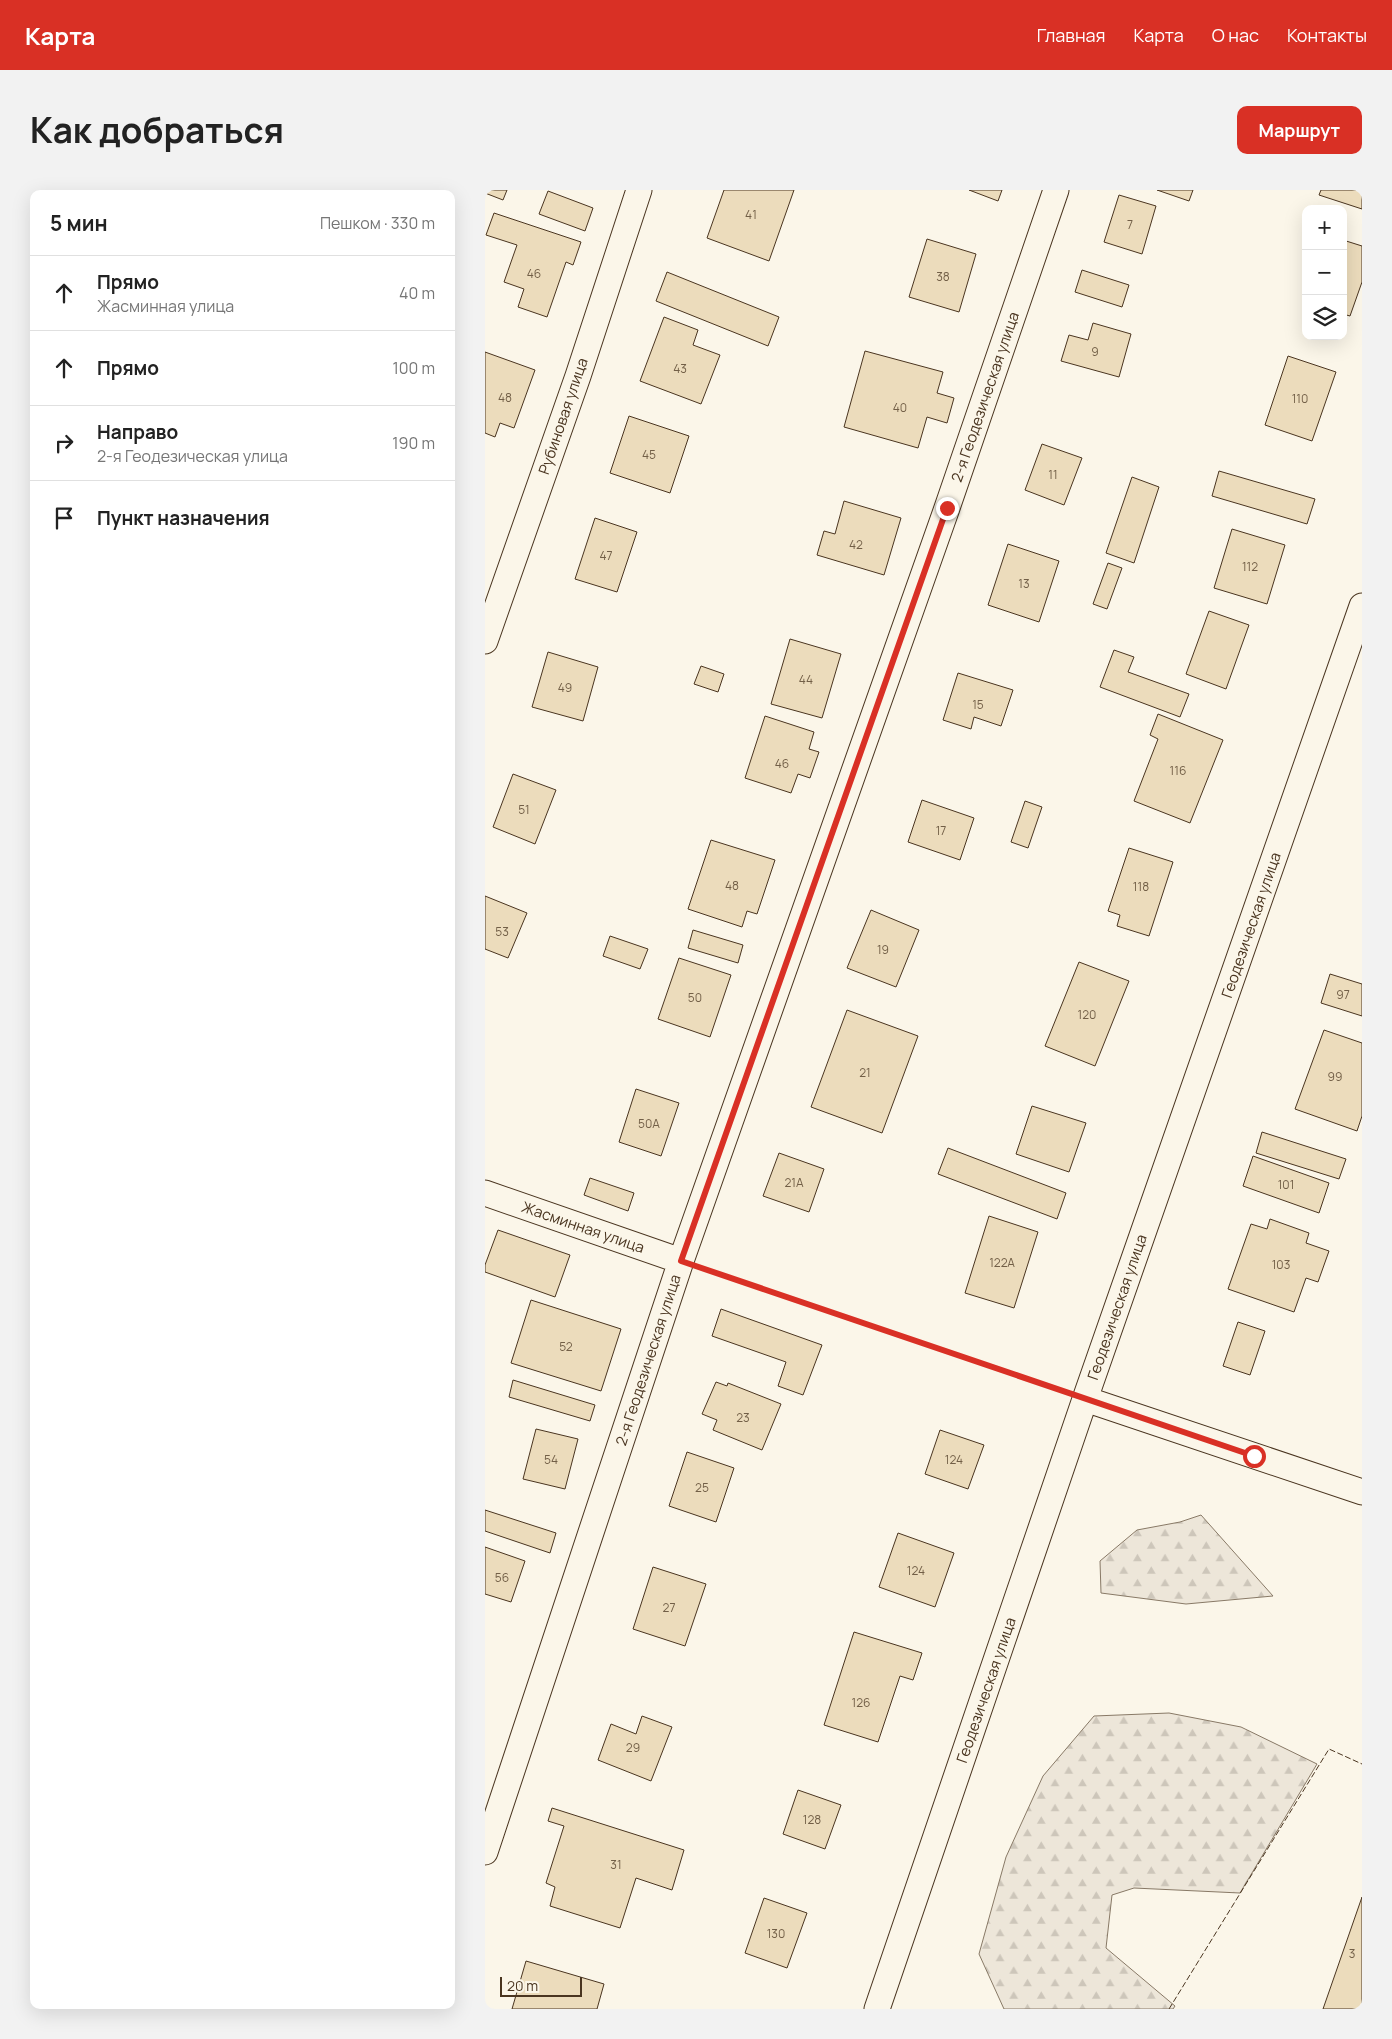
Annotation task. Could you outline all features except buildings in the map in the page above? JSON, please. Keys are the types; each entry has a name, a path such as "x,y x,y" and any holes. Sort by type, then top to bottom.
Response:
{"street":[{"name":"Рубиновая улица","path":"485,642 578,376 639,190"},
{"name":"2-я Геодезическая улица","path":"485,1852 681,1261 947,508 1056,190"},
{"name":"Геодезическая улица","path":"877,2009 1085,1399 1362,606"},
{"name":"Жасминная улица","path":"485,1194 681,1261"},
{"path":"1085,1399 1362,1492"}],"path":[{"path":"681,1261 1085,1399"}],"green space":[{"path":"1201,1515 1273,1596 1186,1604 1101,1593 1100,1561 1137,1530 1180,1522"},
{"path":"1169,1713 1241,1727 1317,1764 1240,1893 1134,1888 1112,1895 1106,1948 1175,2006 1173,2009 1004,2009 979,1954 1006,1857 1043,1776 1094,1716"}],"fence":[{"path":"1169,2009 1329,1749 1362,1764"}],"route":[{"path":"947,508 681,1261 1254,1456"}]}
